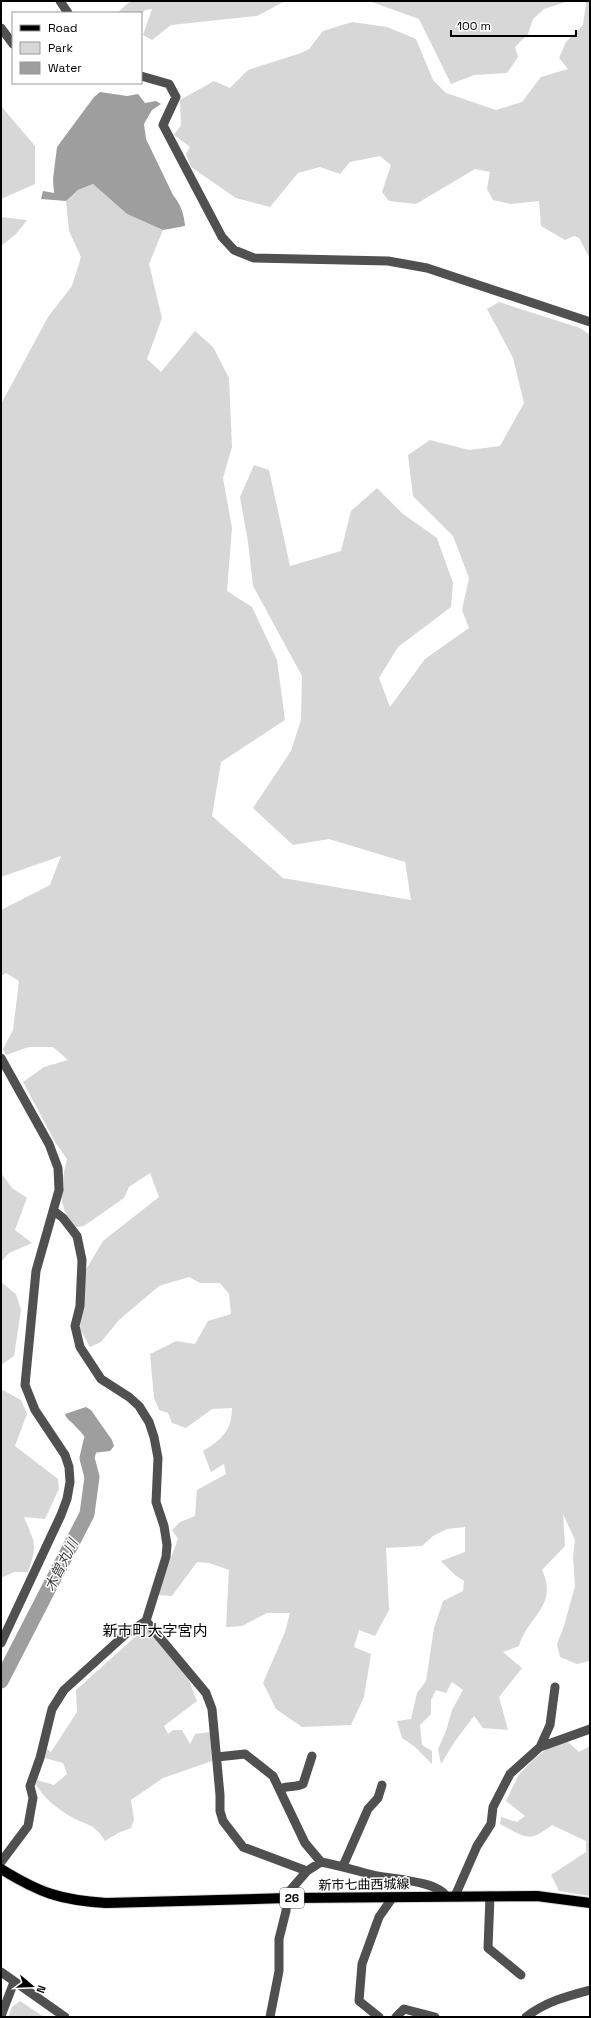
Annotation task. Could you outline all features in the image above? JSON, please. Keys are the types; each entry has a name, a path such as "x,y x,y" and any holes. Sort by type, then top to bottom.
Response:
{"main road":[{"name":"新市七曲西城線","path":"1,1869 30,1887 52,1896 80,1902 106,1903 288,1898 537,1896 590,1903"}],"street":[{"path":"60,1 67,12"},
{"path":"1,28 12,43"},
{"path":"142,76 169,84 176,97 164,125 213,222 222,237 234,250 254,258 388,261 427,268 519,300 590,322"},
{"path":"1,1058 49,1144 58,1168 59,1190 54,1212 43,1240 36,1271 25,1385 35,1410 65,1456 69,1467 70,1482 67,1499 61,1514 1,1642"},
{"path":"1,1862 28,1826 33,1798 30,1786 40,1758 52,1709 64,1690 127,1633 146,1621 166,1557 167,1545 164,1526 156,1502 158,1458 154,1437 149,1422 139,1406 129,1397 101,1379 80,1347 75,1326 80,1306 82,1260 77,1236 63,1218 54,1212"},
{"path":"146,1621 206,1693 212,1709 220,1810 223,1821 243,1847 307,1871"},
{"path":"540,1747 550,1725 555,1687"},
{"path":"217,1757 245,1754 273,1776 305,1843 321,1862 343,1866 370,1875 423,1884 444,1892 450,1896 477,1846 491,1824 493,1807 510,1774 540,1747 590,1729"},
{"path":"280,1789 286,1786 296,1787 303,1784 312,1756"},
{"path":"343,1866 368,1809 378,1798 382,1785"},
{"path":"270,2017 279,1971 279,1939 288,1898 287,1894 307,1871 321,1862"},
{"path":"490,1896 488,1948 521,1975"},
{"path":"380,2017 359,2001 362,1964 379,1917 393,1897"},
{"path":"1,1972 65,2017"},
{"path":"1,2016 14,1982"},
{"path":"526,2017 537,2008 556,2000 590,1990"},
{"path":"396,2017 399,2012 404,2009 435,2017"}],"green space":[{"path":"135,1 285,1 257,16 171,25 152,40 143,35 152,9 145,10 142,13 118,12 128,3"},
{"path":"369,1 569,1 544,9 533,19 528,34 515,47 518,57 507,73 474,75 451,84 419,19"},
{"path":"584,1 590,1 590,259 579,238 574,236 565,240 541,226 539,201 511,204 493,200 487,189 490,172 475,169 416,204 389,201 382,192 391,165 380,156 350,162 340,174 320,167 298,173 270,207 236,198 191,167 186,154 190,147 174,135 181,125 180,100 214,81 230,88 248,70 301,53 309,49 323,31 352,22 387,27 416,39 433,80 446,93 496,110 522,102 541,77 568,69 559,58 566,42 583,25 586,3"},
{"path":"1,106 35,146 35,184 1,199"},
{"path":"93,184 127,214 163,230 149,264 162,318 147,359 161,372 195,331 213,347 229,378 232,447 223,478 232,528 227,591 252,607 277,660 285,720 221,762 212,816 283,878 411,900 405,862 329,839 293,845 253,808 291,751 301,720 302,676 253,586 248,542 240,497 254,465 269,470 290,566 341,551 351,511 377,488 403,514 437,538 453,583 451,607 398,647 379,678 390,707 425,659 469,628 462,610 469,578 453,536 413,496 408,455 430,440 469,450 500,446 524,403 513,358 487,309 499,302 580,328 590,335 590,1661 577,1664 560,1657 557,1644 564,1626 575,1586 573,1557 575,1540 563,1514 565,1546 542,1570 546,1582 547,1593 544,1602 540,1611 528,1627 519,1646 503,1652 522,1668 499,1697 508,1730 483,1728 474,1716 455,1741 441,1764 438,1749 446,1731 452,1710 463,1690 452,1682 446,1693 436,1690 431,1700 431,1714 420,1725 422,1745 432,1751 432,1764 414,1746 402,1738 397,1721 411,1719 417,1693 426,1681 434,1628 443,1601 463,1591 464,1581 455,1575 441,1561 465,1552 465,1527 447,1529 433,1536 422,1546 386,1548 389,1610 375,1636 359,1630 354,1647 371,1654 364,1697 351,1725 302,1727 276,1709 263,1683 285,1632 290,1613 267,1613 242,1626 226,1627 229,1570 209,1563 197,1562 172,1596 157,1595 178,1539 172,1530 180,1522 195,1516 197,1490 226,1474 224,1464 211,1472 203,1451 220,1439 228,1429 232,1408 212,1409 186,1428 172,1423 168,1413 159,1410 154,1398 150,1354 176,1341 195,1344 208,1321 231,1314 229,1294 220,1283 200,1283 189,1277 159,1286 119,1320 101,1342 90,1347 80,1329 85,1271 103,1241 159,1197 150,1173 129,1187 124,1198 84,1226 76,1227 69,1219 62,1203 61,1195 67,1159 55,1142 23,1082 44,1067 68,1060 53,1047 29,1047 6,1055 3,1049 13,1030 19,981 6,973 1,976 1,910 50,885 61,856 1,877 1,404 48,317 72,286 81,257 69,231 66,201 78,190"},
{"path":"1,217 27,220 16,234 1,246"},
{"path":"1,1173 12,1188 27,1198 15,1230 32,1243 9,1253 1,1262"},
{"path":"1,1282 16,1294 21,1310 14,1356 1,1365"},
{"path":"1,1389 21,1400 27,1414 15,1446 58,1479 59,1489 45,1519 24,1517 34,1544 33,1555 28,1572 14,1572 1,1578"},
{"path":"144,1629 148,1630 188,1678 197,1701 164,1726 168,1734 173,1730 182,1730 190,1744 195,1734 210,1732 212,1761 163,1778 131,1800 134,1819 131,1828 118,1833 105,1841 94,1828 55,1806 43,1795 36,1785 37,1780 54,1785 67,1774 63,1763 45,1758 47,1749 51,1752 77,1712 76,1690"},
{"path":"568,1742 579,1752 590,1746 590,1896 559,1891 551,1875 586,1852 586,1841 552,1825 537,1835 526,1836 500,1824 501,1817 517,1822 525,1816 506,1801 519,1774 534,1759 553,1744"},
{"path":"20,2001 44,2017 8,2017 12,2007"}],"water":[{"path":"100,92 127,96 138,94 145,103 156,101 161,104 152,110 144,124 146,139 173,195 180,206 185,226 163,230 127,214 93,184 78,190 66,201 41,199 43,191 54,193 53,179 57,147 94,97"},
{"path":"86,1407 91,1410 112,1440 114,1446 110,1451 93,1453 86,1438 65,1414"}],"waterway":[{"name":"木曽丸川","path":"1,1681 87,1514 92,1477 87,1458 91,1441"}],"district":[{"name":"新市町大字宮内","path":"155,1631"}]}
